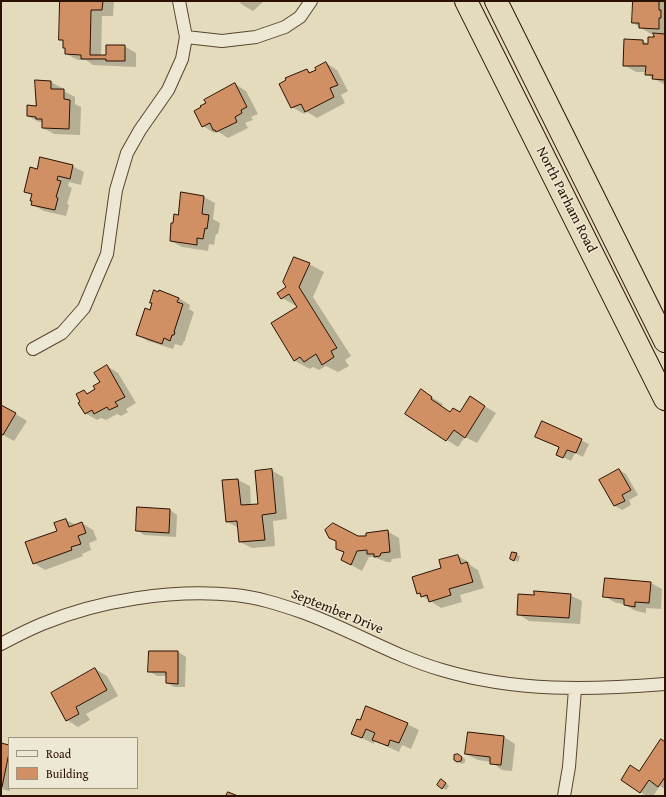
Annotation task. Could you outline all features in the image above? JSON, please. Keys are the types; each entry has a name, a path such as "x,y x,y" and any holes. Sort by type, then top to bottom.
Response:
{"highway":[{"name":"North Parham Road","path":"466,1 665,399"},
{"name":"North Parham Road","path":"496,1 665,341"}],"street":[{"path":"33,349 62,333 84,308 107,254 116,190 127,153 140,130 168,90 182,59 186,37 179,1"},
{"path":"186,37 222,41 256,37 286,27 300,17 311,1"},
{"name":"September Drive","path":"1,644 42,624 83,610 123,601 147,596 190,594 235,595 253,598 303,612 412,660 442,670 482,680 528,686 576,689 665,684"},
{"path":"564,796 569,767 576,689"}],"building":[{"path":"60,1 103,1 102,10 91,10 90,55 106,55 106,45 125,45 125,61 81,59 81,55 65,54 63,40 59,40"},
{"path":"633,1 662,1 659,2 661,18 659,18 659,29 639,28 639,23 632,23"},
{"path":"653,33 665,34 665,80 652,79 653,75 645,75 646,66 623,66 624,39 643,40 643,44 648,44 648,37 654,37"},
{"path":"326,62 338,85 330,88 334,97 305,112 301,104 291,108 279,84 286,80 285,78 307,69 309,73 316,70 315,68"},
{"path":"35,80 51,81 51,89 64,89 64,99 70,100 69,129 42,128 42,119 27,116 27,105 36,106"},
{"path":"235,83 247,107 241,110 242,113 235,117 237,122 216,132 213,130 210,123 202,127 194,111 206,103 204,100"},
{"path":"40,157 73,165 70,179 58,176 57,180 61,181 56,197 58,198 55,210 31,205 32,201 30,201 32,194 24,192 30,167 37,169"},
{"path":"181,192 204,196 202,214 209,215 207,229 205,228 203,239 197,238 197,245 170,241 171,223 173,223 174,214 178,215"},
{"path":"294,257 310,263 299,287 337,348 331,351 334,357 322,365 316,354 304,362 300,357 294,361 271,323 297,307 289,294 281,299 277,293 286,287 283,282"},
{"path":"154,290 158,292 159,290 179,298 177,302 183,304 174,335 172,335 170,341 164,338 162,344 136,335 145,308 150,310 152,303 150,303"},
{"path":"107,365 125,397 115,402 118,406 109,410 107,407 94,414 92,410 85,414 78,403 80,402 76,394 84,390 87,394 95,389 93,386 100,382 94,373"},
{"path":"421,389 432,397 431,399 450,412 453,408 460,412 470,396 485,406 465,438 454,430 446,441 405,414"},
{"path":"1,405 16,413 3,435 1,434"},
{"path":"542,421 582,439 576,453 567,450 563,458 556,455 559,447 535,437"},
{"path":"272,469 276,513 262,515 265,540 239,542 237,521 226,522 222,480 238,479 241,505 258,504 255,471"},
{"path":"619,469 631,490 622,495 625,501 614,506 599,480"},
{"path":"137,507 170,509 169,533 136,531"},
{"path":"66,519 69,527 82,522 86,533 78,536 81,544 71,547 72,550 33,564 25,542 57,531 54,523"},
{"path":"333,523 358,536 366,536 366,533 388,530 390,552 381,553 380,556 374,557 374,554 367,554 367,550 357,551 351,565 341,560 344,552 336,549 336,541 329,538 325,530"},
{"path":"512,552 517,553 514,561 510,559"},
{"path":"458,555 461,564 467,562 473,582 449,589 451,595 429,602 427,595 421,597 420,593 417,594 412,577 441,568 439,560"},
{"path":"605,578 651,582 649,603 635,602 635,607 624,605 624,599 603,597"},
{"path":"534,591 571,594 569,618 517,615 518,594 534,595"},
{"path":"149,651 178,651 178,684 166,683 166,672 148,672"},
{"path":"95,668 107,690 76,707 79,714 66,721 51,693"},
{"path":"366,706 408,723 399,743 390,740 388,746 372,740 375,733 366,729 362,738 351,734 357,719 360,720"},
{"path":"468,732 504,736 501,765 490,764 490,757 465,754"},
{"path":"661,739 665,742 665,777 658,787 649,780 640,793 621,780 630,765 639,771"},
{"path":"1,743 8,745 8,758 1,787"},
{"path":"458,754 462,757 461,761 457,762 454,760 454,755"},
{"path":"441,779 446,783 442,789 437,785"},
{"path":"228,792 238,796 226,796"}]}
